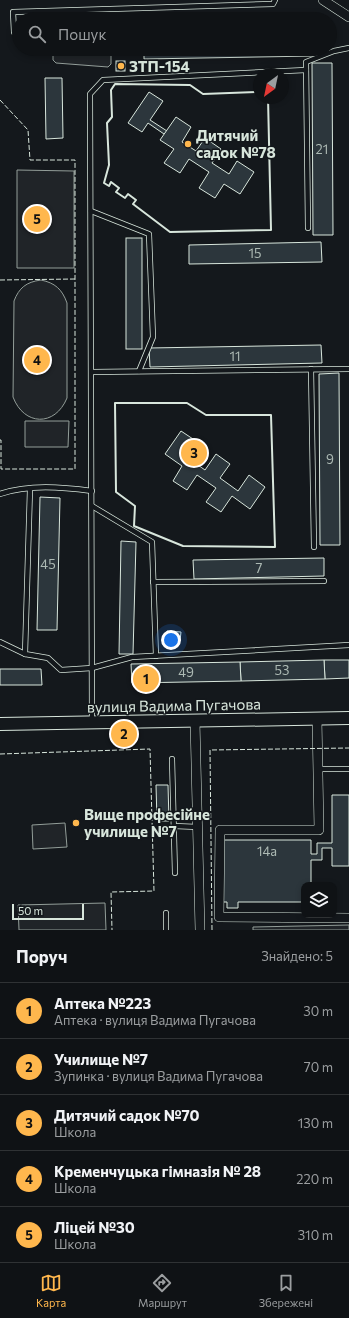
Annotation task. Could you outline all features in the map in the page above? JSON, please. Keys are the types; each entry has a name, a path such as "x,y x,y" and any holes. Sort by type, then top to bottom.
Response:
{"street":[{"path":"323,0 334,3 349,17"},
{"path":"316,718 319,830 220,830 219,917 349,918"},
{"name":"вулиця Вадима Пугачова","path":"0,724 349,718"},
{"path":"195,721 200,930"}],"lane":[{"path":"13,12 273,4 275,0"},
{"path":"337,50 349,48"},
{"path":"308,228 306,62 321,56"},
{"path":"92,723 90,94 103,80 306,70"},
{"path":"91,211 149,234 153,337 139,371"},
{"path":"311,369 314,547"},
{"path":"92,372 349,369"},
{"path":"0,494 13,490 60,487 92,491"},
{"path":"25,654 30,489"},
{"path":"92,506 152,542 156,656"},
{"path":"153,582 324,581"},
{"path":"0,642 25,654 48,658 61,670 92,668 132,657 349,645"},
{"path":"172,759 175,873"},
{"path":"318,769 349,769"},
{"path":"174,826 198,827"},
{"path":"166,913 166,930"}],"shaded area":[{"path":"53,56 111,56 111,64 108,67 56,63 53,60"},
{"path":"17,170 74,171 74,268 17,268"},
{"path":"41,280 57,287 63,294 67,303 67,398 62,407 55,414 48,418 40,419 32,418 24,413 18,407 13,397 14,301 24,286 31,282"},
{"path":"25,421 69,421 68,447 25,447"},
{"path":"65,823 67,847 33,849 32,825"},
{"path":"105,903 106,930 19,930 18,905"},
{"path":"349,925 349,930 253,930 253,927"}],"building":[{"path":"144,56 315,56 144,59"},
{"name":"ЗТП-154","path":"116,61 125,61 125,71 116,71"},
{"path":"312,63 332,63 333,235 313,235"},
{"path":"45,78 62,78 63,138 46,139"},
{"path":"149,92 163,101 150,120 167,131 164,134 148,123 142,132 128,123"},
{"path":"176,117 191,127 182,142 196,151 205,138 221,149 212,163 229,174 237,161 254,172 240,194 224,184 215,198 199,188 209,172 189,159 180,173 164,163 174,149 160,140"},
{"path":"126,238 142,238 142,349 126,349"},
{"path":"321,242 322,262 189,264 189,245"},
{"path":"321,345 322,363 150,367 149,348"},
{"path":"339,373 340,545 320,545 319,374"},
{"path":"181,431 196,441 185,456 205,470 216,454 230,464 220,478 238,491 249,475 265,487 250,509 232,496 221,512 206,502 216,488 197,475 187,490 173,481 182,466 165,454"},
{"path":"40,497 60,498 57,630 37,630"},
{"path":"121,541 136,542 133,654 119,654"},
{"path":"324,558 324,576 194,579 193,560"},
{"path":"167,631 181,632 180,641 167,640"},
{"path":"324,660 349,660 349,678 325,679"},
{"path":"324,660 325,679 241,681 240,662"},
{"path":"240,662 241,681 132,683 131,664"},
{"path":"0,669 41,669 42,685 0,685"},
{"path":"156,785 168,785 169,821 157,821"},
{"name":"Вище професійне училище №7","path":"332,795 349,795 349,866 332,866 332,848 322,848 322,860 311,860 311,882 301,882 301,902 238,902 238,908 227,908 227,902 223,902 223,840 311,840 311,854 317,854 317,843 332,843"}],"fence":[{"path":"0,100 28,130 30,160 75,160 75,469 1,469 0,440"},
{"path":"0,280 75,279"},
{"path":"212,930 210,750 349,748"},
{"path":"0,754 150,749 154,891 111,892 112,930"}],"wall":[{"path":"253,92 203,94 190,85 115,84 111,90 112,117 107,123 109,165 104,183 109,186 111,182 119,188 116,192 125,198 128,194 136,200 133,204 170,232 271,230 268,104"},
{"path":"115,403 187,403 206,415 271,415 275,547 183,546 134,526 135,506 116,492 115,403"}],"place":[{"name":"ЗТП-154","path":"121,66"},
{"name":"Дитячий садок №78","path":"188,144"},
{"name":"Ліцей №30","path":"37,219"},
{"name":"Кременчуцька гімназія № 28","path":"37,360"},
{"name":"Дитячий садок №70","path":"194,453"},
{"name":"Аптека №223","path":"146,679"},
{"name":"Училище №7","path":"124,734"},
{"name":"Вище професійне училище №7","path":"76,823"}]}
